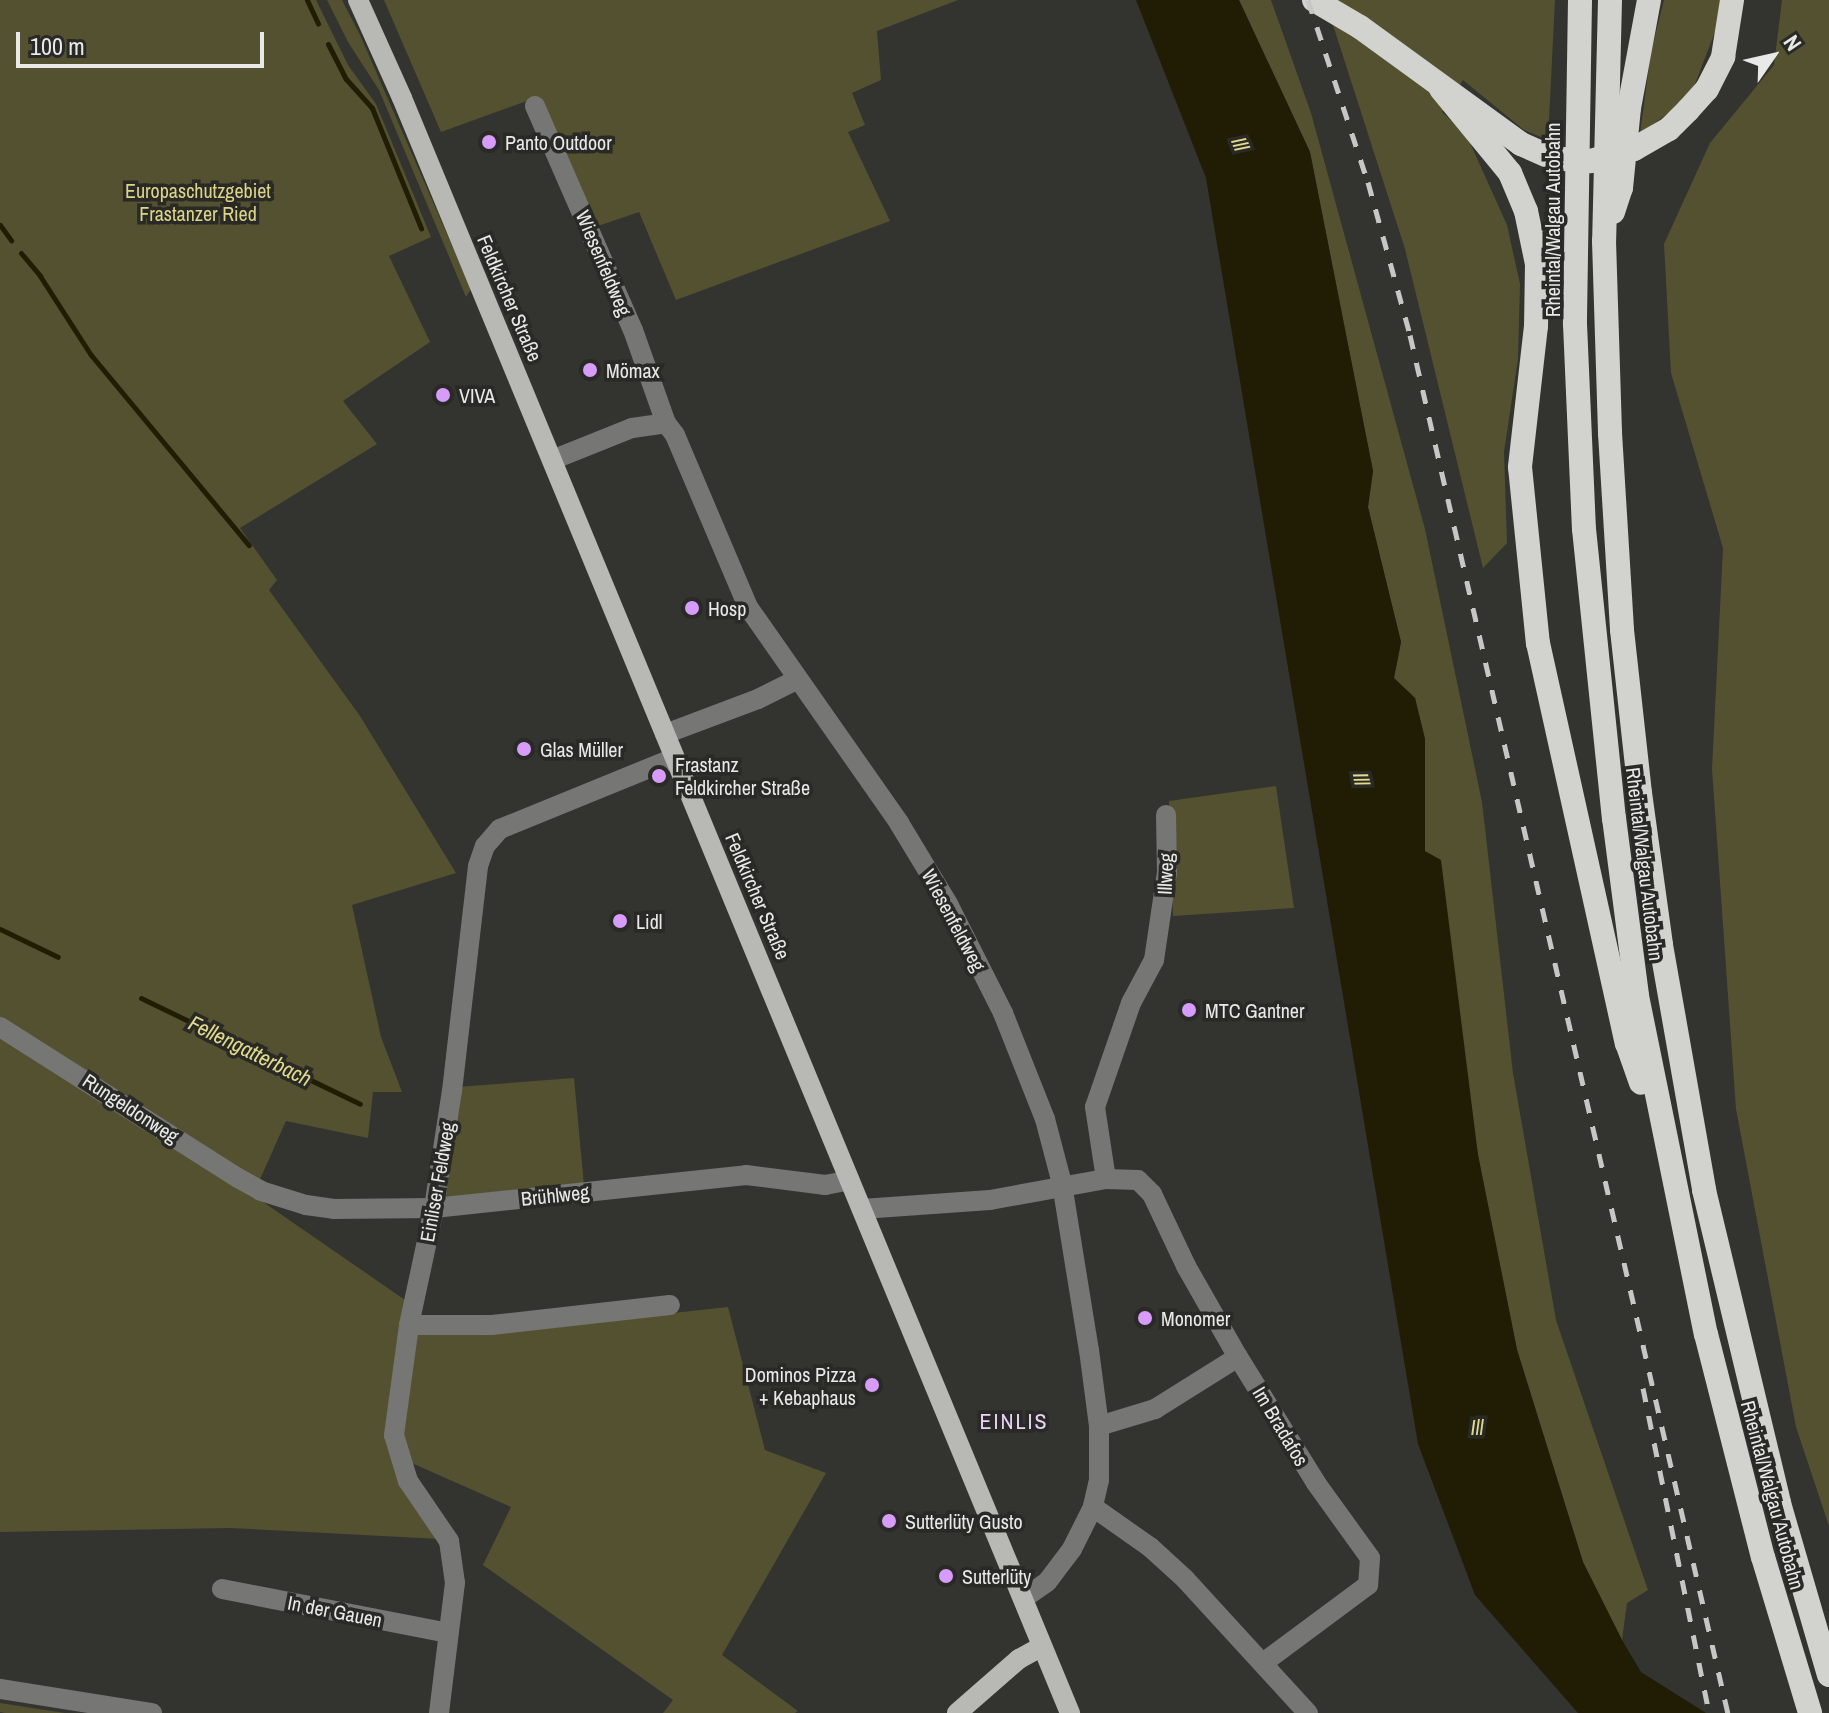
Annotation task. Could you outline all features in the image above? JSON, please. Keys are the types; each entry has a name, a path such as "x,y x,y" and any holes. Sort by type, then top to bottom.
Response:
{"highway":[{"path":"1314,0 1360,27 1441,89 1521,144 1552,158 1590,161 1634,149 1669,129 1707,89 1723,57 1732,0"},
{"name":"Rheintal/Walgau Autobahn","path":"1580,0 1575,324 1584,529 1637,996 1665,1146 1717,1379 1763,1557 1810,1713"},
{"path":"1610,0 1618,109"},
{"path":"1618,109 1649,0"},
{"path":"1441,89 1510,173 1526,211 1537,264 1536,326 1520,467 1538,643 1627,1043 1665,1146"},
{"name":"Rheintal/Walgau Autobahn","path":"1618,109 1613,188 1604,241 1610,433 1621,615 1639,777 1681,1063 1704,1190 1772,1473 1829,1675"}],"main road":[{"name":"Feldkircher Straße","path":"358,0 402,98 1070,1713"},
{"path":"957,1713 1019,1659 1042,1646"}],"street":[{"name":"Wiesenfeldweg","path":"535,106 633,330 666,423 678,441 737,584 796,680 899,823 948,904 1003,1013 1028,1072 1062,1184 1099,1426 1099,1480 1093,1507 1052,1577 1023,1599"},
{"path":"552,460 632,428 666,423"},
{"path":"665,734 758,699 796,680"},
{"name":"Einliser Feldweg","path":"439,1713 455,1583 449,1541 408,1481 399,1460 394,1435 409,1325 434,1208 452,1091 478,866 485,846 500,829 674,758"},
{"name":"Illweg","path":"1106,1179 1095,1107 1131,1003 1154,960 1167,872 1166,815"},
{"name":"Rungeldonweg","path":"0,1027 261,1191"},
{"name":"Brühlweg","path":"261,1191 334,1209 434,1208 746,1175 825,1185 850,1180"},
{"name":"Im Bradafos","path":"1062,1184 1106,1179 1138,1180 1152,1194 1186,1266 1238,1357 1316,1483 1370,1558 1368,1585 1263,1663"},
{"path":"862,1209 990,1200 1062,1184"},
{"path":"409,1325 492,1325 670,1305"},
{"path":"1099,1426 1155,1409 1238,1357"},
{"path":"1093,1507 1150,1547 1185,1579 1308,1713"},
{"name":"In der Gauen","path":"222,1589 448,1633"},
{"path":"0,1689 152,1713"}],"green space":[{"name":"Europaschutzgebiet Frastanzer Ried","path":"0,0 316,0 348,65 376,104 431,237 389,256 430,342 343,401 377,444 240,528 277,580 269,590 360,716 456,873 352,905 381,1037 402,1092 373,1092 368,1138 286,1121 253,1195 408,1302 404,1330 489,1333 728,1307 765,1450 826,1473 722,1655 798,1711 795,1713 663,1713 673,1700 483,1565 511,1507 389,1453 440,1539 230,1528 0,1532"},
{"path":"327,0 342,0 360,35 471,289 466,297 379,90 348,42"},
{"path":"384,0 958,0 877,31 881,80 852,93 865,125 848,132 890,221 676,300 639,212 595,227 538,97 441,132"},
{"path":"1239,0 1271,0 1311,113 1425,529 1482,802 1513,1073 1556,1320 1648,1590 1627,1603 1622,1640 1583,1562 1517,1349 1478,1155 1425,852 1425,739 1415,698 1394,678 1401,642 1368,507 1373,471 1310,152"},
{"path":"1325,0 1555,0 1548,140 1524,130 1463,80 1442,112 1466,134 1507,225 1520,284 1518,359 1504,452 1507,543 1483,568 1405,249"},
{"path":"1664,0 1720,0 1718,24 1690,97 1640,134 1651,52"},
{"path":"1782,0 1829,0 1829,1526 1796,1427 1736,1109 1712,769 1723,548 1671,373 1664,244 1710,143 1774,65"},
{"path":"1276,786 1294,908 1173,916 1169,801"},
{"path":"574,1078 585,1196 424,1219 444,1088"},
{"path":"0,1703 65,1713 5,1713 0,1712"}],"water":[{"name":"Ill","path":"1136,0 1239,0 1310,152 1373,471 1368,507 1401,642 1394,678 1415,698 1425,739 1425,851 1441,860 1478,1155 1517,1350 1583,1562 1622,1640 1641,1672 1706,1713 1578,1713 1475,1595 1418,1444 1206,178"}],"waterway":[{"path":"307,0 318,24"},
{"path":"328,44 346,79 372,108 421,228"},
{"path":"0,225 11,240"},
{"path":"21,253 40,276 91,355 249,545"},
{"name":"Fellengatterbach","path":"0,929 58,957"},
{"name":"Fellengatterbach","path":"141,998 360,1104"}],"railway":[{"path":"1308,0 1368,182 1410,335 1728,1713"},
{"path":"1643,1388 1709,1713"}],"place":[{"name":"Panto Outdoor","path":"489,142"},
{"name":"Mömax","path":"590,370"},
{"name":"VIVA","path":"443,395"},
{"name":"Hosp","path":"692,608"},
{"name":"Glas Müller","path":"524,749"},
{"name":"Frastanz Feldkircher Straße","path":"659,776"},
{"name":"Lidl","path":"620,921"},
{"name":"MTC Gantner","path":"1189,1010"},
{"name":"Monomer","path":"1145,1318"},
{"name":"Dominos Pizza + Kebaphaus","path":"872,1385"},
{"name":"Sutterlüty Gusto","path":"889,1521"},
{"name":"Sutterlüty","path":"946,1576"}],"district":[{"name":"EINLIS","path":"1014,1422"}]}
